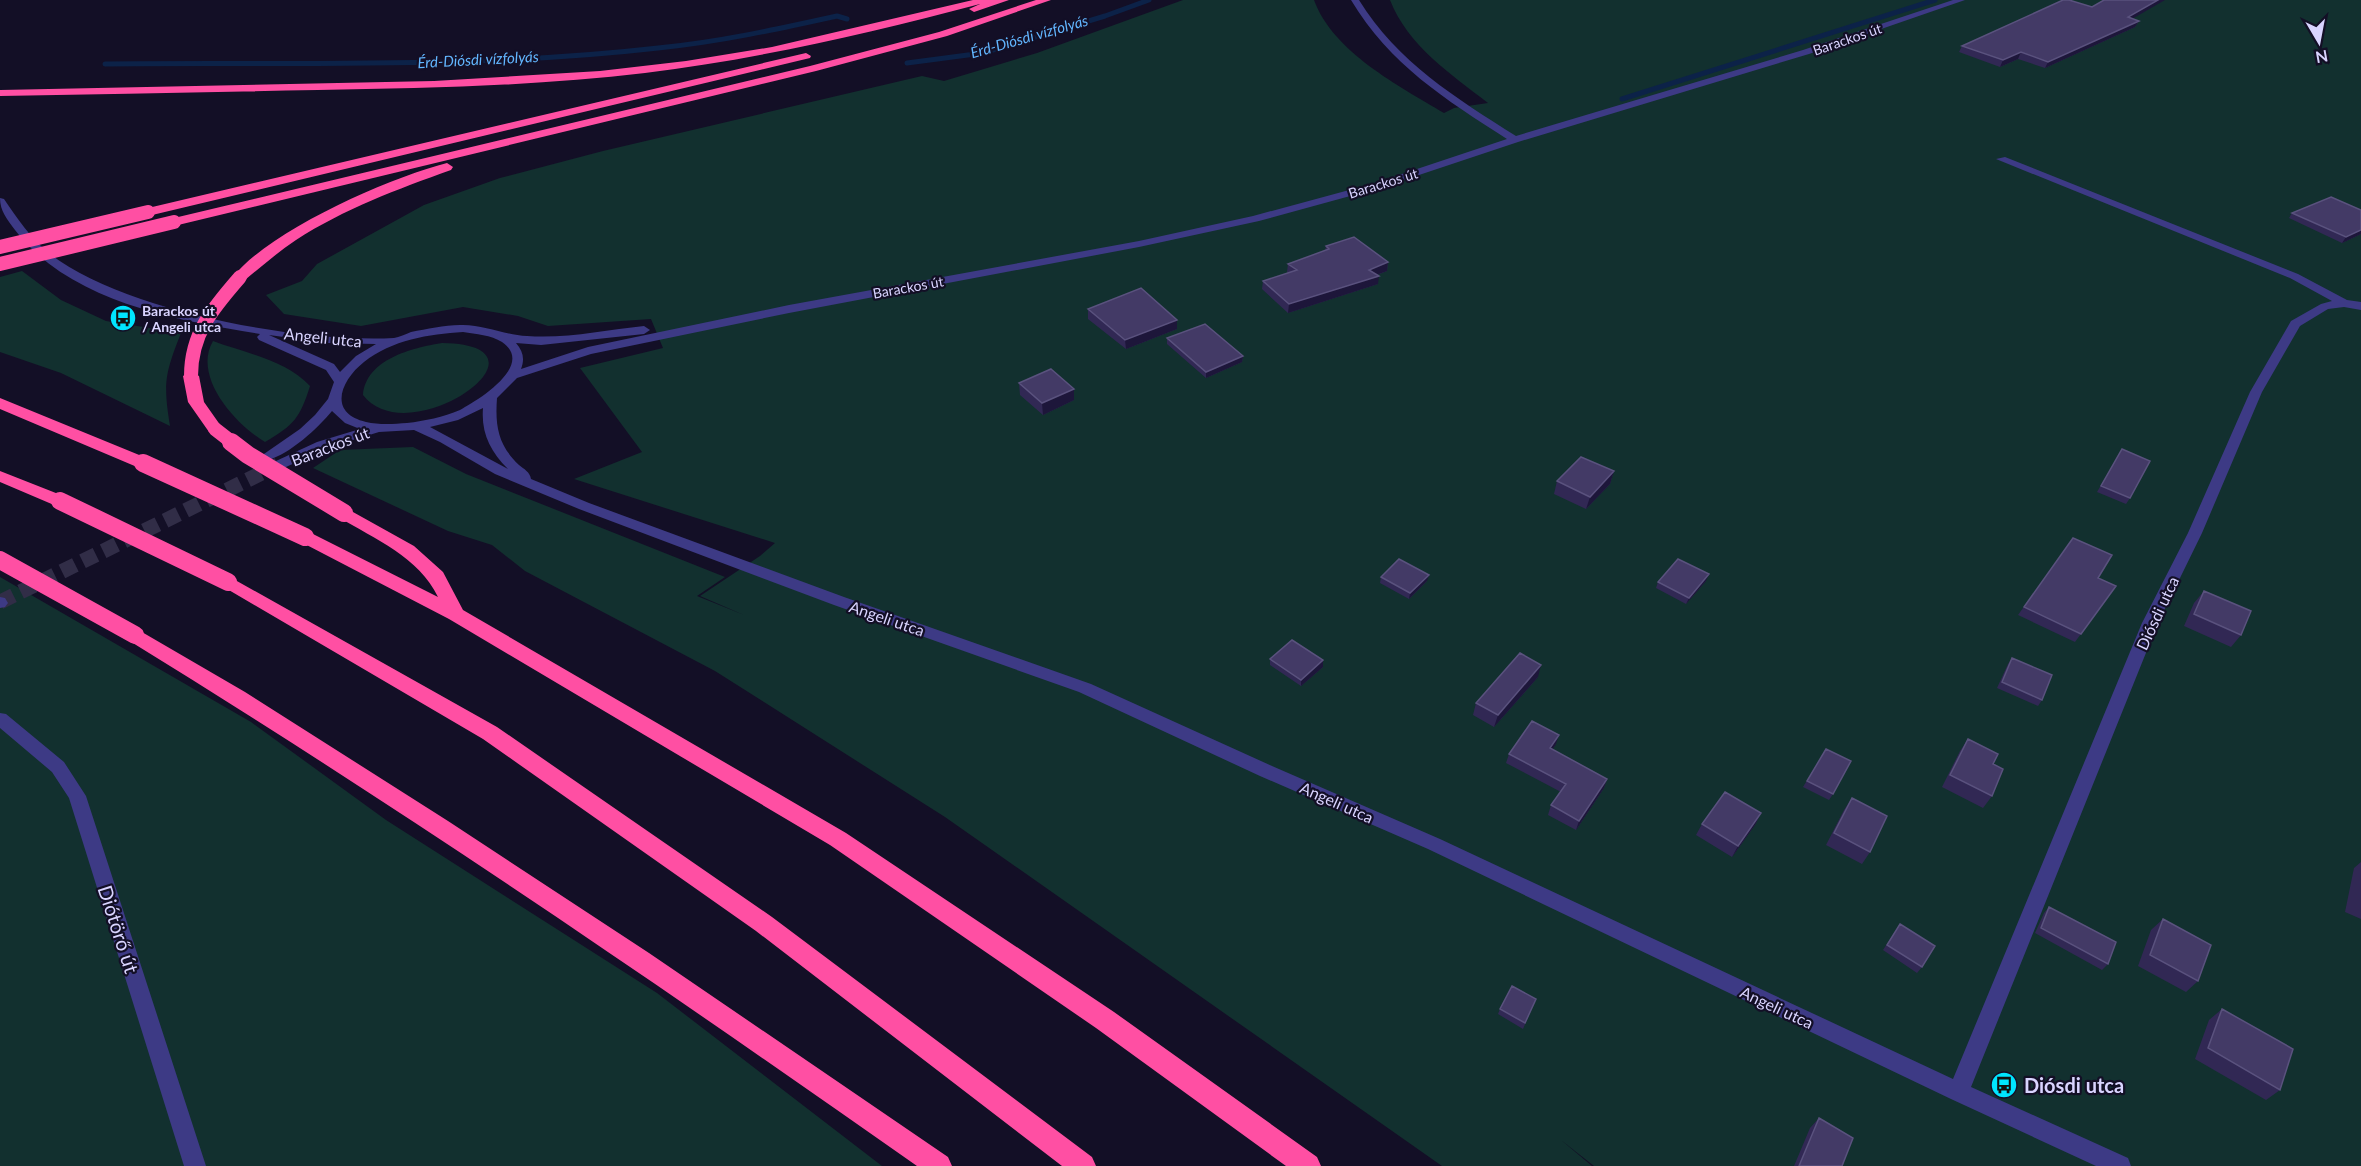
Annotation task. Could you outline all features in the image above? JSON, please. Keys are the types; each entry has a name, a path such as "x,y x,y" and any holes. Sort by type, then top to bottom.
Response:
{"highway":[{"path":"0,93 487,83 563,78 683,65 828,40 984,0"},
{"path":"834,49 1004,0"},
{"path":"0,264 934,37 1046,0"},
{"path":"0,247 813,54"},
{"path":"456,614 437,576 408,550 248,455 214,429 196,402 191,376 193,349 203,326 240,277 287,240 366,198 470,159 630,112"},
{"path":"0,403 143,463 305,537 456,614 838,839 1105,1020 1308,1166"},
{"path":"0,476 60,501 228,582 490,733 764,924 1083,1166"},
{"path":"0,560 135,635 268,715 774,1051 939,1166"}],"street":[{"path":"1355,0 1364,18 1394,53 1439,89 1515,140"},
{"name":"Barackos út","path":"514,375 588,351 789,309 1198,233 1379,184 1515,140 1806,52 1961,0"},
{"name":"Diósdi utca","path":"2001,159 2294,276 2344,303 2361,306"},
{"name":"Angeli utca","path":"0,201 33,244 47,257 77,276 110,292 144,304 244,328 367,342 402,339"},
{"name":"Diósdi utca","path":"1958,1092 2151,623 2195,533 2256,393 2295,324 2325,306 2344,303"},
{"name":"Barackos út","path":"402,339 443,329 463,328 481,329 508,339 541,341 606,335 789,309"},
{"name":"Angeli utca","path":"244,328 330,367 340,381"},
{"path":"340,381 347,371 368,354 402,339"},
{"path":"334,399 336,407 345,416 363,426 379,428 416,426 448,418 491,398 514,375 519,355 508,339"},
{"name":"Barackos út","path":"268,456 303,434 320,419 334,399 340,381"},
{"name":"Angeli utca","path":"491,398 488,425 495,448 534,484"},
{"name":"Angeli utca","path":"416,426 500,471 638,527 1085,687 1434,844 1958,1092 2120,1166"},
{"name":"Barackos út","path":"281,464 322,446 379,428"},
{"name":"Diótörő út","path":"0,719 58,767 77,796 195,1166"}],"green space":[{"path":"1183,0 1314,0 1323,19 1336,36 1369,66 1444,113 1454,108 1488,103 1445,70 1419,45 1398,16 1390,0 2361,0 2361,1166 1594,1166 1561,1140 1592,1166 1442,1166 945,817 715,671 525,571 492,545 448,531 313,468 340,450 413,447 466,474 725,577 697,596 744,615 700,596 760,556 775,543 574,479 642,452 580,368 663,348 651,319 548,326 518,316 463,307 361,326 284,314 266,295 302,281 317,264 424,205 500,178 603,151 922,76 944,81 1037,53"},
{"path":"22,271 61,300 106,321 181,333 167,378 170,426 61,373 0,352 0,277"},
{"path":"213,341 277,364 300,377 310,386 295,420 283,431 265,442 230,412 220,399 208,370 208,355"},
{"path":"442,343 476,348 488,360 484,376 466,392 441,405 412,412 385,410 363,395 372,372 381,364 405,352"},
{"path":"0,577 251,722 386,820 657,993 882,1166 0,1166"}],"building":[{"path":"2063,0 2092,7 2104,0 2158,0 2128,17 2139,21 2048,62 2021,52 2003,60 1962,46"},
{"path":"2331,197 2361,210 2361,230 2346,237 2292,213"},
{"path":"1354,237 1388,262 1369,270 1379,276 1289,304 1263,281 1297,270 1288,264 1329,249 1326,246"},
{"path":"1141,288 1177,320 1125,340 1088,309"},
{"path":"1205,324 1243,356 1206,372 1167,338"},
{"path":"1051,369 1074,389 1042,403 1019,383"},
{"path":"2122,449 2150,461 2130,498 2101,486"},
{"path":"1581,457 1614,471 1590,497 1557,481"},
{"path":"2073,538 2112,555 2098,578 2116,586 2081,634 2024,607"},
{"path":"1399,559 1429,575 1410,593 1381,577"},
{"path":"1678,559 1709,574 1689,598 1658,582"},
{"path":"2204,591 2251,611 2241,635 2194,614"},
{"path":"1292,640 1323,660 1301,680 1270,659"},
{"path":"1520,653 1541,665 1498,715 1476,703"},
{"path":"2012,658 2052,675 2042,700 2002,682"},
{"path":"1532,721 1559,735 1550,748 1607,779 1579,821 1551,805 1566,784 1509,754"},
{"path":"1968,739 1998,754 1993,764 2003,769 1992,796 1950,775"},
{"path":"1826,749 1851,761 1833,794 1807,781"},
{"path":"1725,792 1761,813 1738,846 1702,824"},
{"path":"1852,798 1887,816 1870,852 1834,833"},
{"path":"2049,907 2116,942 2108,964 2041,928"},
{"path":"2163,919 2211,945 2198,981 2150,955"},
{"path":"1900,924 1935,946 1922,967 1887,945"},
{"path":"1512,986 1536,999 1525,1023 1500,1009"},
{"path":"2222,1009 2293,1049 2280,1090 2208,1048"},
{"path":"1819,1118 1853,1138 1842,1166 1799,1166"}],"waterway":[{"name":"Érd-Diósdi vízfolyás","path":"907,63 983,53 1105,16 1149,0"},
{"path":"1622,99 1935,0"},
{"name":"Érd-Diósdi vízfolyás","path":"105,64 451,62 589,55 748,35 837,16 847,19"}],"tunnel":[{"path":"0,602 278,465"}],"place":[{"name":"Barackos út / Angeli utca","path":"123,318"},
{"name":"Diósdi utca","path":"2004,1085"}]}
